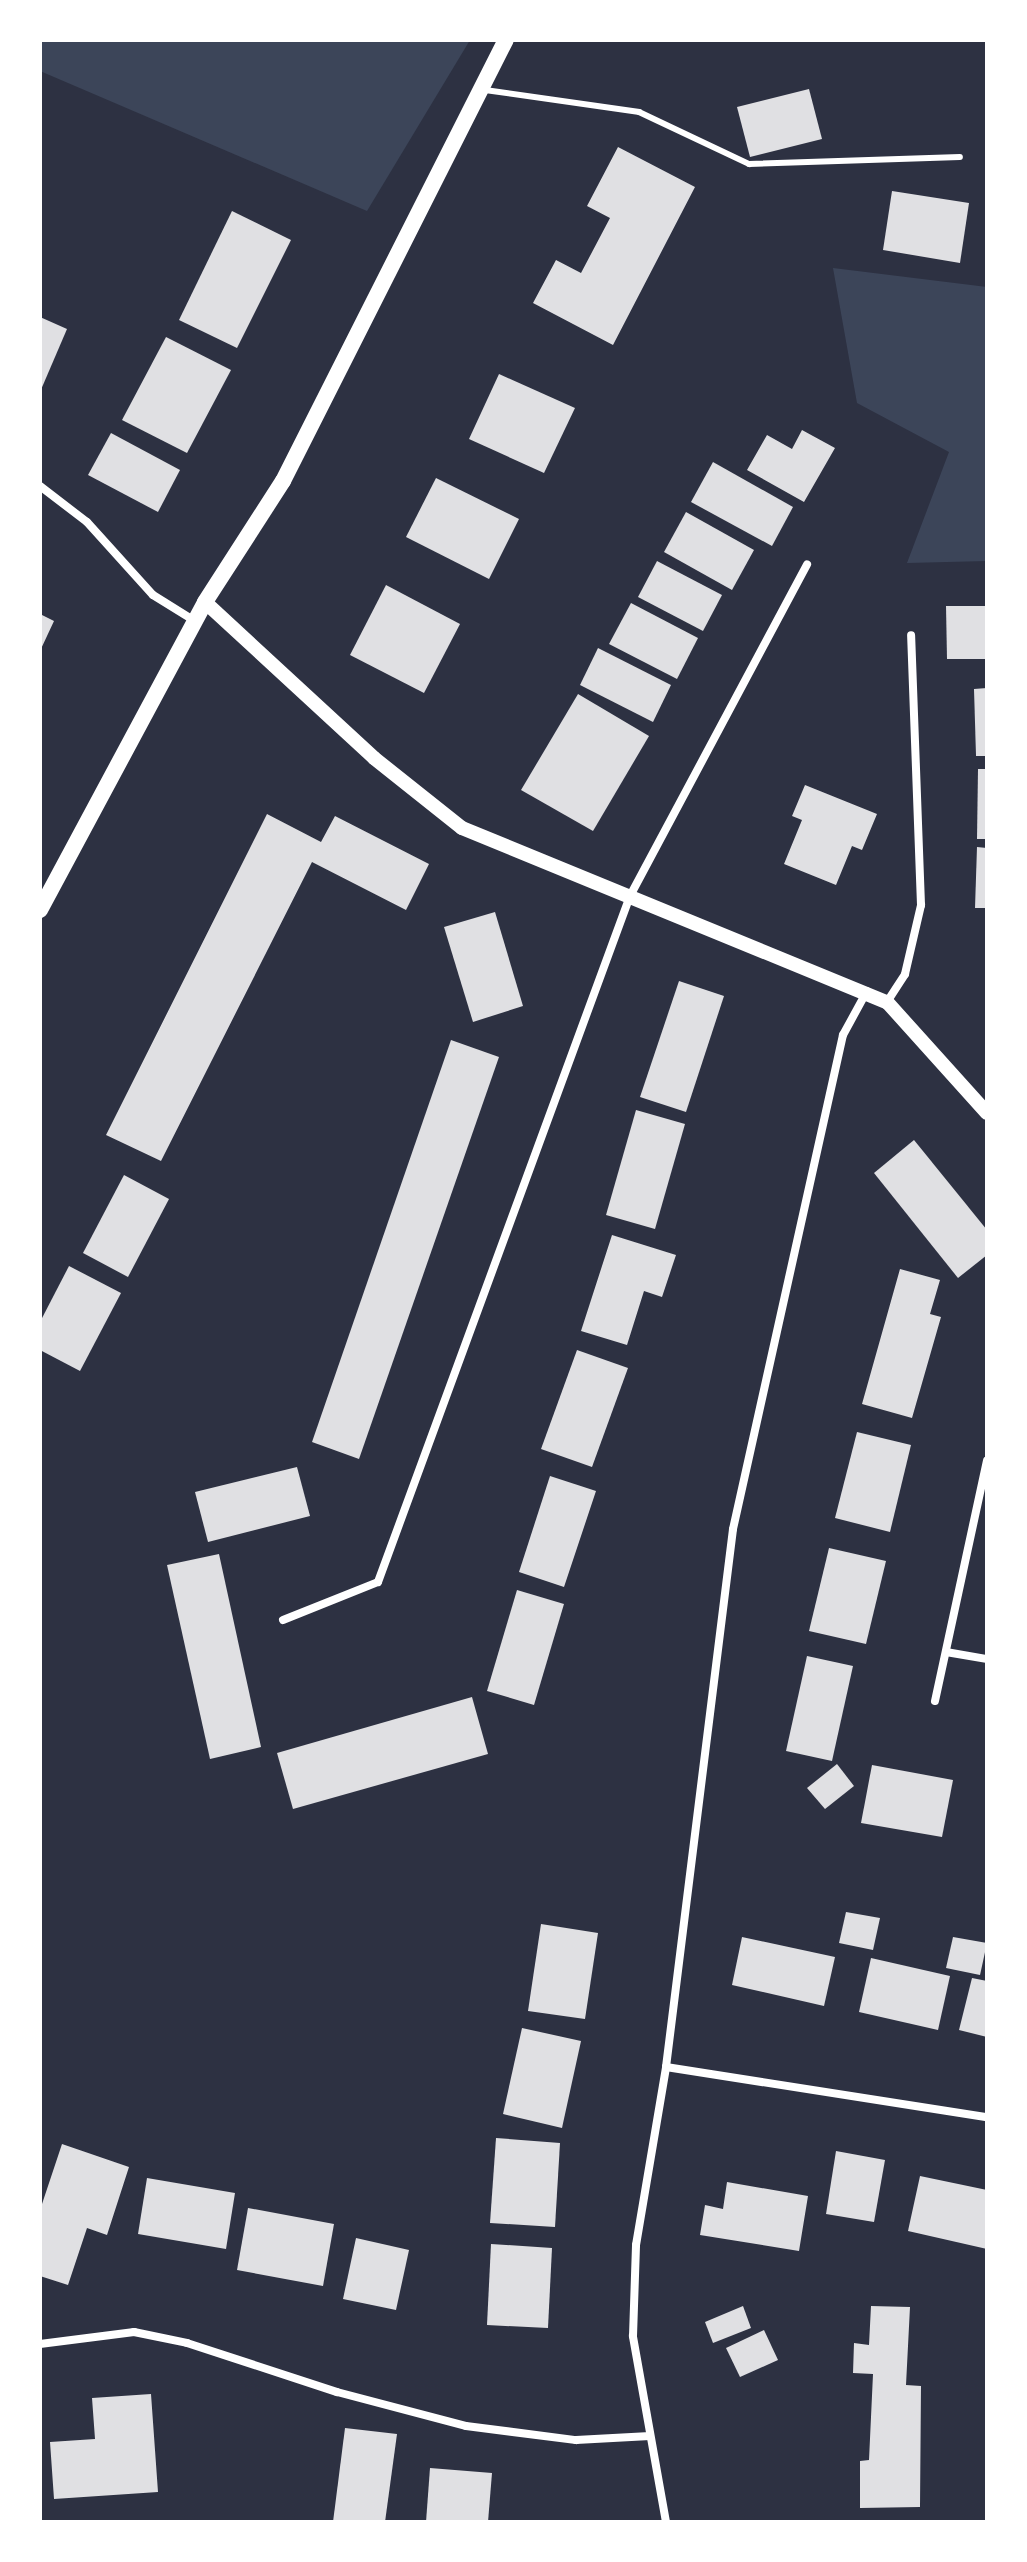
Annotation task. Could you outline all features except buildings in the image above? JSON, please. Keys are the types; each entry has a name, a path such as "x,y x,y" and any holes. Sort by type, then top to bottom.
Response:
{"main road":[{"path":"40,910 205,602 283,481 506,40"}],"street":[{"path":"40,486 87,522 153,595 195,621"},
{"path":"283,1620 378,1582 630,896 807,564"},
{"path":"205,602 374,758 462,828 867,991 887,1002 987,1113"},
{"path":"887,1002 905,974 921,905 911,635"},
{"path":"666,2522 633,2336 636,2245 666,2067 733,1529 843,1035 867,991"},
{"path":"935,1701 987,1461"},
{"path":"946,1652 987,1659"},
{"path":"666,2067 987,2117"},
{"path":"40,2344 134,2332 187,2343 337,2392 466,2426 576,2440 650,2436"}],"lane":[{"path":"481,89 639,112 749,164 960,157"}],"shaded area":[{"path":"40,40 470,40 367,211 40,71"},
{"path":"833,268 987,287 987,561 907,563 949,452 857,403"}]}
